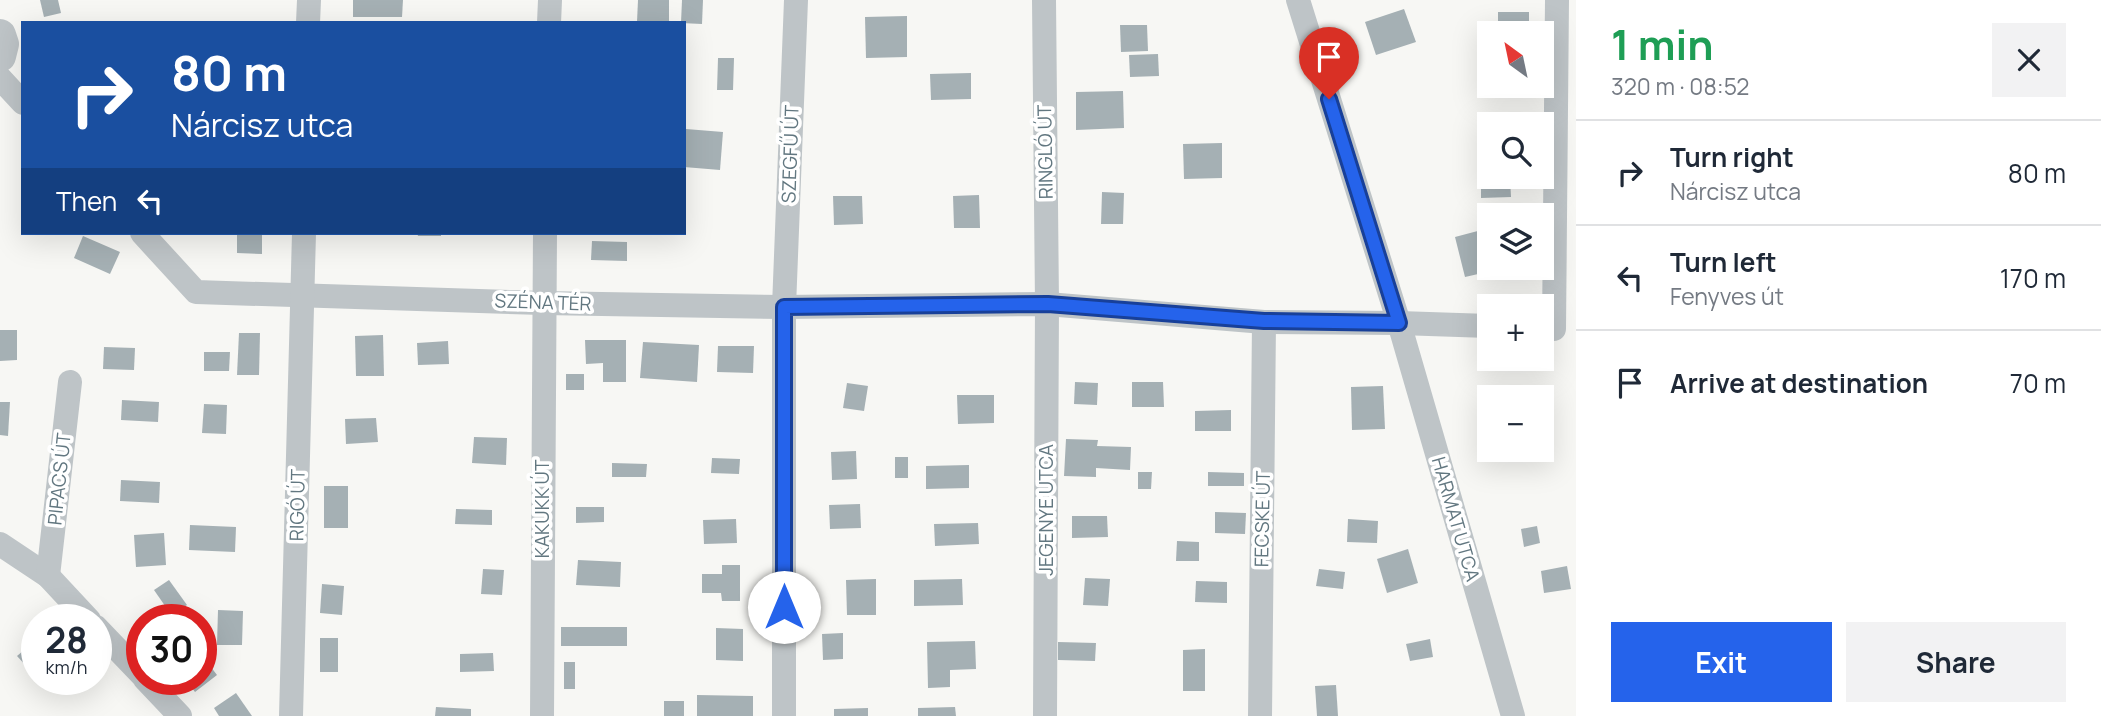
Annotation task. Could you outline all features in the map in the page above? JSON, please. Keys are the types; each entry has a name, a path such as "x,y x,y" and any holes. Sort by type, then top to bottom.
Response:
{"street":[{"path":"308,21 309,0"},
{"path":"549,21 550,0"},
{"name":"SZEGFŰ ÚT","path":"784,716 784,307 796,0"},
{"name":"RINGLÓ ÚT","path":"1044,0 1048,304"},
{"name":"HARMAT UTCA","path":"1298,0 1399,323 1513,716"},
{"path":"1557,0 1557,329"},
{"path":"0,35 3,44 0,56"},
{"path":"0,78 21,101"},
{"name":"SZÉNA TÉR","path":"144,235 196,292 543,303 784,307 1048,304 1264,321 1477,326"},
{"name":"RIGÓ ÚT","path":"292,716 304,235"},
{"name":"KAKUKK ÚT","path":"542,716 545,235"},
{"name":"JEGENYE UTCA","path":"1045,716 1048,304"},
{"name":"FECSKE ÚT","path":"1259,716 1264,321"},
{"name":"PIPACS ÚT","path":"48,576 70,382"},
{"path":"0,544 48,576 74,604"},
{"path":"112,644 126,659"},
{"path":"160,695 180,716"}],"building":[{"path":"40,0 58,0 61,13 44,17"},
{"path":"353,0 403,0 402,17 353,17"},
{"path":"638,0 669,0 669,21 637,21"},
{"path":"682,0 703,0 702,24 681,21"},
{"path":"1404,9 1416,42 1376,55 1365,22"},
{"path":"1498,12 1529,12 1529,21 1498,21"},
{"path":"907,16 907,57 866,58 865,17"},
{"path":"1120,25 1147,25 1148,51 1121,52"},
{"path":"1158,54 1159,76 1130,77 1129,55"},
{"path":"718,58 734,58 733,90 717,90"},
{"path":"971,73 971,99 931,100 930,74"},
{"path":"1123,91 1124,128 1076,130 1076,92"},
{"path":"686,129 723,132 720,170 686,167"},
{"path":"1222,143 1222,178 1184,179 1183,144"},
{"path":"1481,189 1511,189 1511,197 1481,198"},
{"path":"1102,192 1124,193 1123,224 1101,224"},
{"path":"979,195 980,228 954,228 953,196"},
{"path":"833,196 862,196 863,224 834,225"},
{"path":"1477,231 1477,274 1465,277 1455,237"},
{"path":"237,235 262,235 262,254 237,253"},
{"path":"83,236 120,252 110,274 74,258"},
{"path":"592,241 627,242 627,261 591,260"},
{"path":"0,330 17,330 17,360 0,361"},
{"path":"239,333 260,333 259,375 237,375"},
{"path":"383,335 384,376 356,376 355,336"},
{"path":"585,340 626,340 626,382 603,382 603,363 586,364"},
{"path":"448,341 449,364 418,365 417,343"},
{"path":"643,342 699,345 697,382 640,378"},
{"path":"718,346 754,346 753,373 717,372"},
{"path":"104,347 135,348 134,370 103,369"},
{"path":"204,352 230,352 229,371 204,371"},
{"path":"566,374 584,374 584,390 566,390"},
{"path":"1075,382 1098,383 1097,405 1074,404"},
{"path":"1132,382 1163,382 1164,407 1132,407"},
{"path":"847,383 868,386 864,411 843,408"},
{"path":"1383,386 1385,429 1352,430 1351,387"},
{"path":"957,395 994,395 994,423 958,424"},
{"path":"122,400 159,402 158,422 121,420"},
{"path":"0,402 10,402 8,436 0,435"},
{"path":"204,404 227,405 226,434 202,433"},
{"path":"1231,410 1231,431 1195,431 1195,411"},
{"path":"376,418 378,442 346,444 345,419"},
{"path":"474,437 507,438 506,465 472,463"},
{"path":"1066,439 1098,440 1097,446 1131,447 1130,470 1096,468 1096,477 1064,476"},
{"path":"856,451 857,479 832,480 831,452"},
{"path":"895,457 908,457 908,478 895,478"},
{"path":"712,458 740,459 739,474 711,473"},
{"path":"612,463 647,464 646,477 612,477"},
{"path":"969,465 969,488 926,489 926,466"},
{"path":"1138,472 1152,472 1151,489 1138,489"},
{"path":"1208,472 1244,473 1244,486 1208,486"},
{"path":"121,480 160,482 159,503 120,501"},
{"path":"324,486 348,486 348,528 324,528"},
{"path":"860,504 861,528 830,529 829,505"},
{"path":"576,507 604,507 604,522 576,523"},
{"path":"456,509 492,510 492,525 455,524"},
{"path":"1215,512 1246,513 1245,534 1215,533"},
{"path":"1072,516 1107,516 1108,537 1072,538"},
{"path":"736,519 737,543 704,544 703,520"},
{"path":"1348,519 1378,521 1377,543 1347,542"},
{"path":"978,523 979,544 935,546 934,524"},
{"path":"190,525 236,527 235,552 189,550"},
{"path":"1537,526 1540,543 1524,547 1521,529"},
{"path":"164,533 166,565 136,567 134,535"},
{"path":"1177,541 1199,542 1199,561 1176,561"},
{"path":"1408,549 1418,583 1387,593 1377,559"},
{"path":"578,560 621,562 620,587 576,585"},
{"path":"722,565 740,565 740,601 722,601 721,593 702,593 702,574 722,574"},
{"path":"1567,566 1571,589 1544,593 1541,571"},
{"path":"483,569 504,570 502,595 481,594"},
{"path":"1319,569 1345,572 1343,589 1316,586"},
{"path":"1085,578 1110,579 1108,606 1083,605"},
{"path":"876,579 876,615 847,615 846,580"},
{"path":"962,579 963,605 914,606 914,580"},
{"path":"169,580 186,604 164,604 154,590"},
{"path":"1196,581 1227,582 1227,603 1195,602"},
{"path":"322,584 344,586 342,615 320,613"},
{"path":"218,610 243,611 242,645 217,645"},
{"path":"561,627 627,627 627,646 561,646"},
{"path":"716,628 743,629 743,661 716,660"},
{"path":"843,633 843,659 823,660 822,634"},
{"path":"320,638 338,638 338,672 320,672"},
{"path":"1430,639 1433,657 1410,661 1406,644"},
{"path":"975,641 976,669 950,670 950,687 928,688 927,642"},
{"path":"1058,642 1096,643 1095,661 1058,660"},
{"path":"1205,649 1205,691 1183,691 1183,650"},
{"path":"493,653 494,671 460,672 460,654"},
{"path":"564,662 575,662 575,689 564,689"},
{"path":"1336,685 1338,716 1317,716 1315,686"},
{"path":"236,693 252,716 219,716 214,708"},
{"path":"697,695 753,696 753,716 697,716"},
{"path":"664,701 684,701 684,716 664,716"},
{"path":"436,707 471,709 471,716 435,716"},
{"path":"955,707 956,716 918,716 918,708"},
{"path":"868,708 868,716 834,716 834,709"}],"route":[{"path":"784,607 784,307 1048,304 1264,321 1399,323 1329,99"}]}
